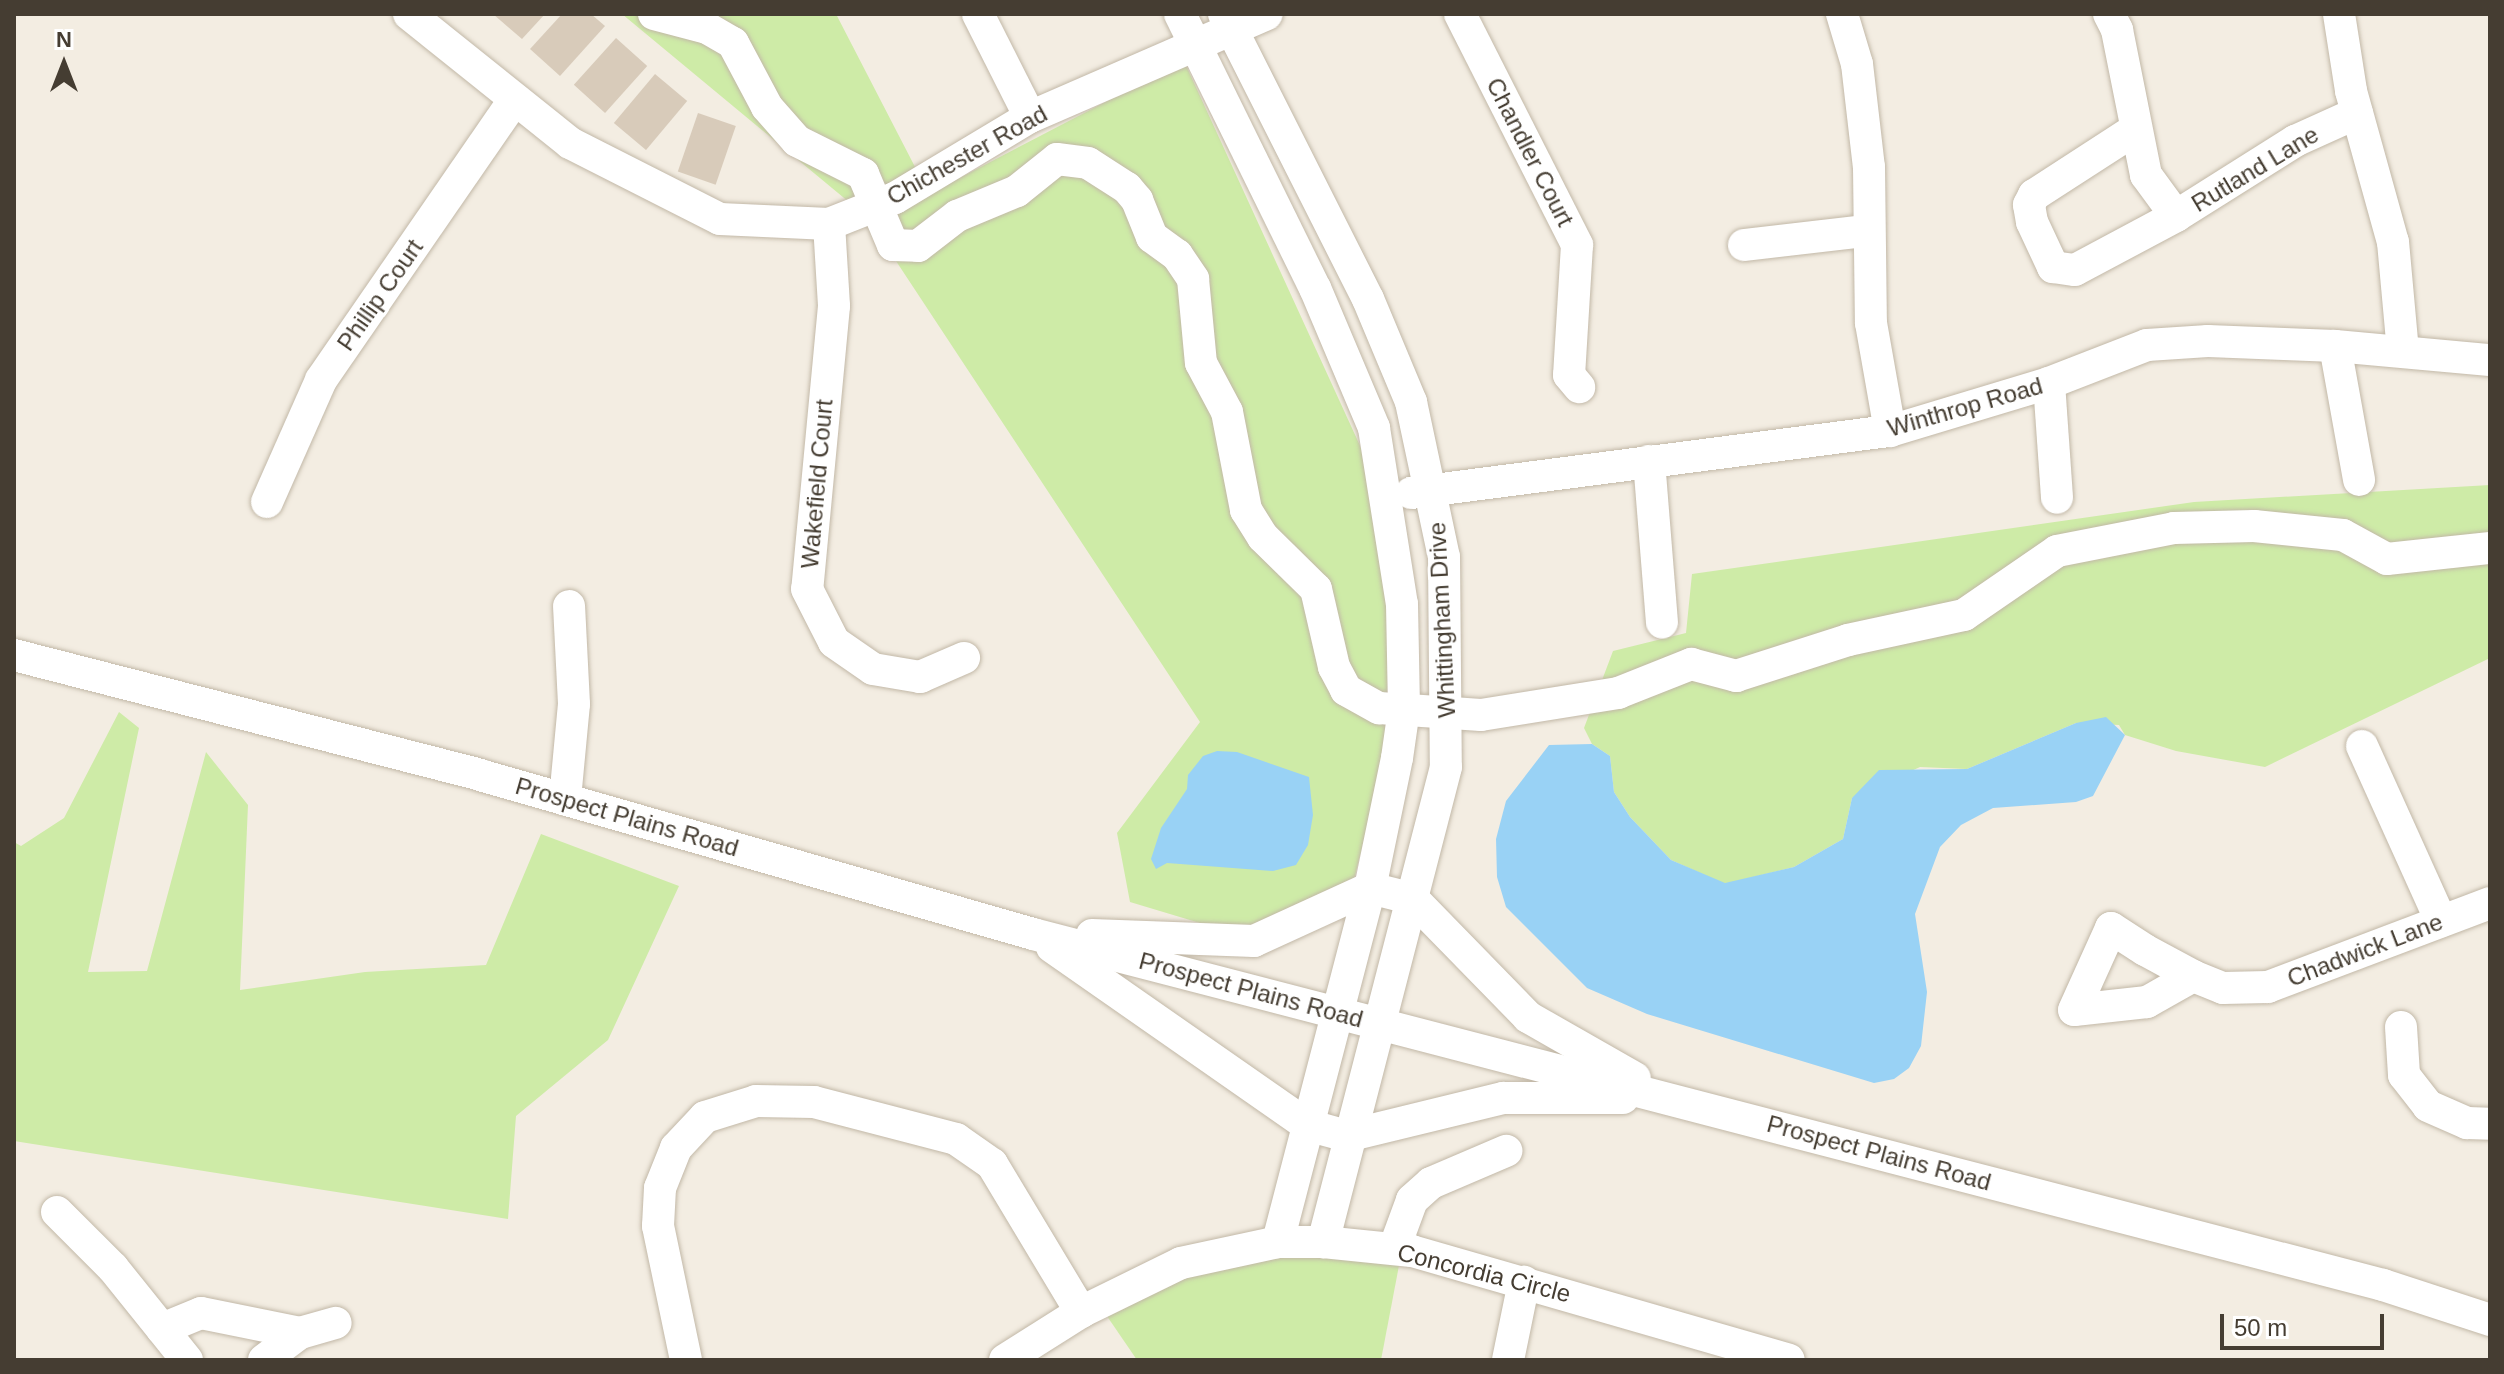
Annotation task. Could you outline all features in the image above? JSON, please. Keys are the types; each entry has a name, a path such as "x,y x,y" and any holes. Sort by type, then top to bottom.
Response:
{"street":[{"name":"Chichester Road","path":"409,14 570,143 720,219 829,224 877,205 1030,117 1197,45"},
{"path":"654,14 707,28 733,43 783,126 828,160 863,174 888,238 905,249 918,246 973,207 1017,191 1057,159 1088,163 1127,188 1152,237 1177,255 1193,279 1201,363 1227,412 1241,495 1253,525 1316,589 1334,667 1346,690 1379,708 1449,710 1481,715 1618,693 1691,664 1736,676 1848,640 1964,615 2057,551 2174,528 2254,526 2343,535 2387,559 2490,548"},
{"path":"978,14 1030,117"},
{"name":"Whittingham Drive","path":"1180,14 1315,288 1374,428 1388,496 1402,604 1404,709 1370,888 1278,1242"},
{"path":"1197,45 1228,22 1267,14"},
{"name":"Chandler Court","path":"1460,14 1577,245 1569,375 1579,387"},
{"path":"1842,14 1857,64 1869,167 1865,231 1871,323 1890,431"},
{"name":"Rutland Lane","path":"2109,14 2117,30 2133,131 2146,175 2176,216 2295,141 2357,113"},
{"path":"2339,14 2357,113 2393,242 2403,351"},
{"name":"Whittingham Drive","path":"1228,22 1368,299 1411,402 1433,491 1444,557 1449,710 1446,767 1380,1024 1347,1136 1323,1242"},
{"name":"Phillip Court","path":"267,502 321,380 515,99"},
{"path":"2133,131 2034,195 2029,205 2040,244 2053,267 2075,270 2176,216"},
{"name":"Wakefield Court","path":"829,224 834,306 807,589 834,642 873,669 920,677 964,658"},
{"path":"1744,245 1865,231"},
{"name":"Winthrop Road","path":"1388,496 1890,431 2049,383 2147,345 2208,341 2335,346 2490,360"},
{"path":"2335,346 2359,480"},
{"path":"2049,383 2057,498"},
{"path":"1649,461 1662,622"},
{"path":"565,799 574,704 569,606"},
{"name":"Prospect Plains Road","path":"14,655 565,799 1033,934 2383,1285 2490,1320"},
{"path":"2362,746 2441,921"},
{"path":"1033,934 1254,941 1370,888 1413,899 1528,1017 1671,1098"},
{"name":"Chadwick Lane","path":"2193,976 2223,988 2268,987 2490,903"},
{"path":"1033,934 1307,1125 1347,1136 1503,1098 1671,1098"},
{"path":"2401,1027 2404,1075 2428,1106 2467,1123 2490,1124"},
{"path":"686,1360 658,1226 660,1188 676,1148 705,1117 756,1101 814,1102 956,1139 992,1164 1081,1312"},
{"path":"1394,1249 1412,1200 1431,1183 1506,1151"},
{"path":"57,1212 113,1268 187,1360"},
{"name":"Concordia Circle","path":"1005,1360 1081,1312 1181,1263 1278,1242 1323,1242 1394,1249 1524,1282 1789,1360"},
{"path":"1508,1360 1524,1282"},
{"path":"162,1329 201,1313 300,1333"},
{"path":"264,1360 300,1333 336,1323"}],"green space":[{"path":"622,14 836,14 929,194 1184,61 1378,485 1395,718 1349,899 1253,939 1130,902 1117,833 1200,722 867,217"},
{"path":"2490,485 2490,658 2265,767 2176,751 2125,735 2119,725 2076,723 1967,769 1920,767 1852,798 1843,839 1794,867 1725,884 1671,860 1630,817 1614,792 1610,756 1592,744 1584,728 1613,651 1686,633 1692,574 2194,502"},
{"path":"119,712 139,728 88,972 147,971 206,752 248,805 240,990 365,972 486,965 541,834 679,886 608,1040 516,1116 508,1219 14,1141 14,842 21,846 64,818"},
{"path":"1238,1252 1401,1255 1381,1360 1137,1360 1098,1303"}],"water":[{"path":"2106,717 2125,735 2093,796 2076,802 1993,808 1961,825 1940,847 1915,914 1927,992 1921,1046 1909,1068 1894,1079 1874,1083 1647,1014 1587,988 1506,907 1497,877 1496,839 1506,801 1549,745 1592,744 1610,756 1614,792 1630,817 1671,860 1725,883 1794,867 1843,839 1852,798 1879,770 1967,769 2076,723"},
{"path":"1217,751 1237,752 1309,777 1313,815 1308,845 1296,865 1273,871 1167,863 1156,869 1151,859 1161,828 1187,789 1188,775 1203,756"}],"building":[{"path":"493,14 545,14 522,39"},
{"path":"562,14 591,14 605,26 560,76 530,49"},
{"path":"616,38 647,66 605,113 574,85"},
{"path":"655,74 687,101 646,150 614,123"},
{"path":"698,113 736,126 716,185 678,172"}]}
